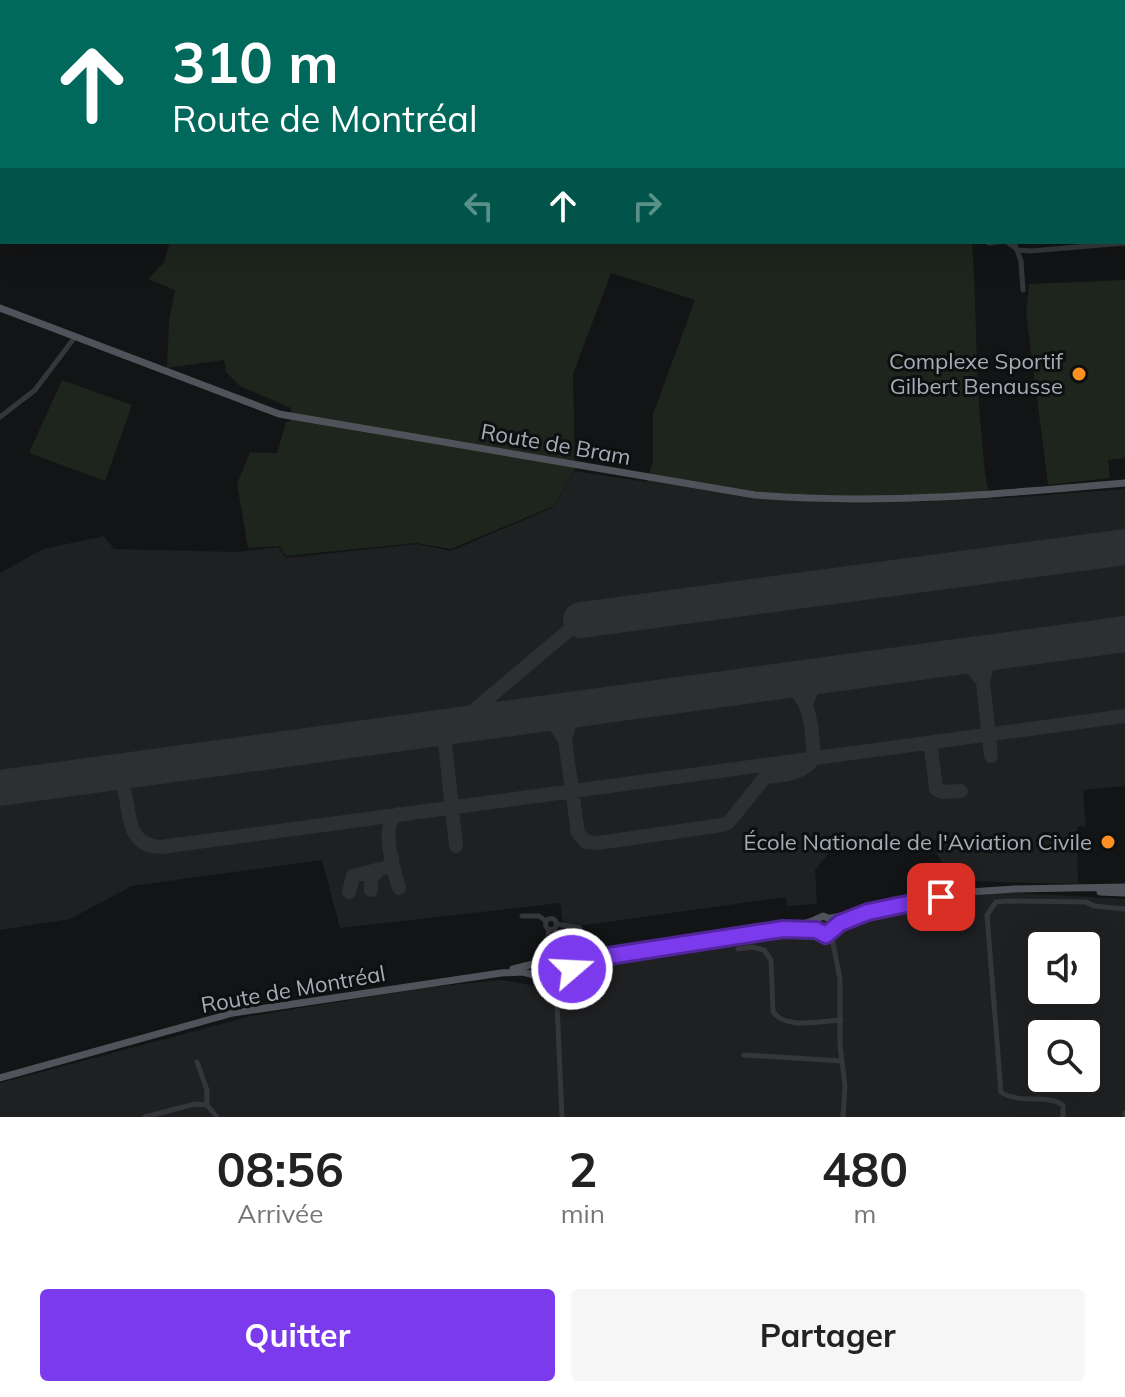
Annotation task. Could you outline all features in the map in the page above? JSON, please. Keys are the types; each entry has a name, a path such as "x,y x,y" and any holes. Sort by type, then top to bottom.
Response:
{"main road":[{"name":"Route de Bram","path":"0,308 279,414 755,495 814,500 959,497 1125,483"},
{"path":"824,930 823,916 831,918 868,912 969,892 1058,889 1124,892"},
{"path":"602,957 567,953 555,948 546,951 539,959 538,968 545,979 564,980 572,969 602,957 783,929 824,930 868,912"},
{"path":"824,930 831,918"},
{"path":"567,953 572,969"},
{"name":"Route de Montréal","path":"501,973 533,964 539,959"},
{"name":"Route de Montréal","path":"0,1078 233,1013 501,973 523,972 545,979"}],"street":[{"path":"1010,244 1018,250 1079,244"},
{"path":"1015,244 1023,290"},
{"path":"0,417 35,390 75,337"},
{"path":"1063,1117 1063,1105 1053,1099 1010,1098 1001,1092 987,915 996,902 1007,901 1074,901 1125,909"},
{"path":"522,916 539,916 546,921 553,927 567,953"},
{"path":"546,921 552,919 553,927 546,951"},
{"path":"553,927 580,928"},
{"path":"824,930 833,948 840,979 845,1086 843,1117"},
{"path":"738,949 752,947 764,950 771,960 773,1011 776,1017 785,1022 841,1020"},
{"path":"545,979 557,1004"},
{"path":"562,1117 557,1004 564,980"},
{"path":"744,1055 842,1061"},
{"path":"197,1062 207,1090 207,1105 217,1117"},
{"path":"145,1117 195,1104 207,1105"}],"shaded area":[{"path":"169,244 972,244 980,414 991,499 848,504 647,482 653,461 653,414 695,300 611,273 573,374 575,469 554,506 451,549 416,543 286,556 279,546 248,548 237,484 250,452 277,453 286,422 290,421 291,408 240,386 226,372 224,360 167,368 169,322 175,290 148,279 164,262"},
{"name":"Complexe Sportif Gilbert Benausse","path":"1125,280 1125,458 1108,460 1110,478 1048,485 1026,312 1029,284"},
{"path":"62,380 132,405 105,481 29,453"},
{"path":"574,471 848,504 991,499 1125,489 1125,786 1083,790 1086,826 1077,827 1078,884 960,881 949,874 937,854 943,847 942,840 892,841 831,850 815,870 817,904 787,906 786,897 564,928 560,903 340,928 322,860 132,886 70,919 0,930 0,573 43,549 104,536 114,549 238,552 278,547 286,558 418,544 451,551 554,507"},
{"path":"959,890 1125,899 1125,1117 0,1117 0,1083 251,1016 432,987 502,980 543,987 571,985 586,953 795,921"}],"taxiway":[{"path":"456,846 445,743 447,733 581,620"},
{"path":"991,756 983,682 987,664 1006,651"},
{"path":"947,659 968,665 983,682"},
{"path":"806,704 813,687 828,675"},
{"path":"587,708 571,718 565,740 578,833 586,842 598,843 722,825 729,822 765,777 792,773 809,764 814,758 808,711 797,692 776,682"},
{"path":"533,715 553,722 565,740"},
{"path":"110,773 119,779 124,788 131,826 137,836 146,844 161,847 1125,716"},
{"path":"429,729 440,733 445,743"},
{"path":"926,744 931,748 936,789 942,792 961,791"},
{"path":"398,814 392,819 389,837 399,888"},
{"path":"349,892 353,876 388,867 392,857"},
{"path":"371,890 371,878 379,870"}],"runway":[{"path":"581,620 1125,547"},
{"path":"0,788 1125,634"}],"place":[{"name":"Complexe Sportif Gilbert Benausse","path":"1079,374"},
{"name":"École Nationale de l'Aviation Civile","path":"1108,842"}],"route":[{"path":"572,969 602,957 783,929 816,930 826,935 840,923 868,912 941,897"}]}
